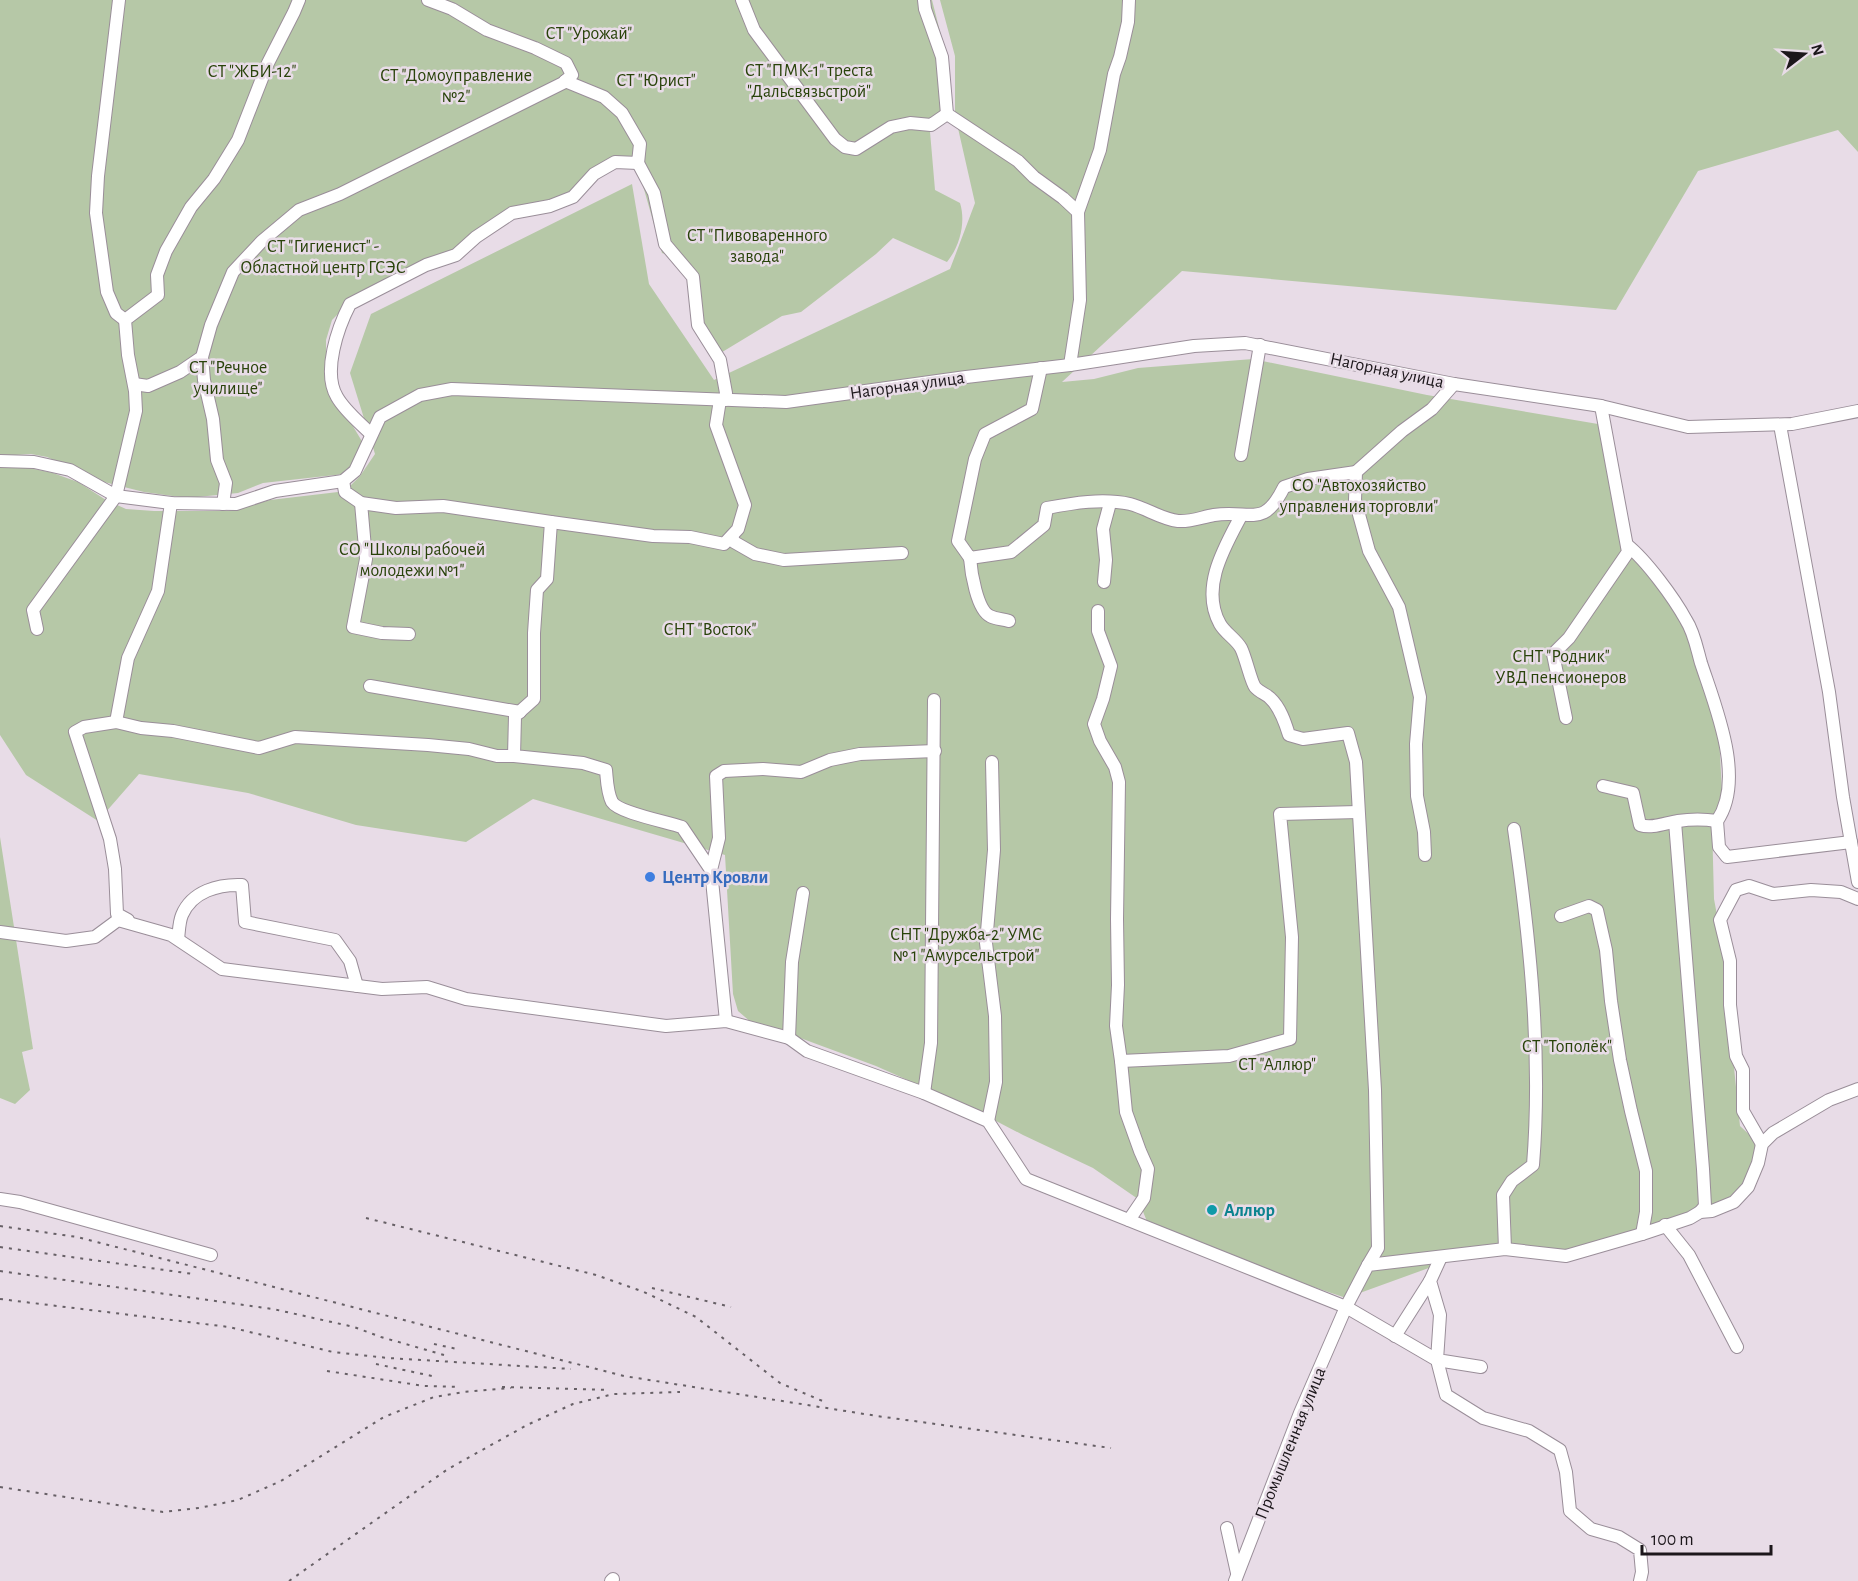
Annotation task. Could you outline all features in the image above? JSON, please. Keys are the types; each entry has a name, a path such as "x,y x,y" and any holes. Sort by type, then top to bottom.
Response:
{"street":[{"path":"37,629 33,610 117,496 136,411 125,320 116,313 108,292 96,213 98,176 119,0"},
{"path":"125,320 158,295 157,275 166,251 191,207 214,179 238,140 268,63 298,0"},
{"path":"223,504 226,483 217,460 213,419 204,380 202,357 211,325 233,273 262,241 299,210 340,194 565,81 572,75 566,63 535,48 487,30 452,9 428,0"},
{"path":"742,0 754,30 835,139 845,147 856,149 891,128 910,123 930,125 947,114"},
{"path":"924,0 942,57 947,114"},
{"path":"1070,365 1080,300 1078,212 1100,150 1114,74 1128,22 1128,0"},
{"path":"0,461 34,462 70,470 117,496 171,503 236,504 275,491 343,481 345,492 361,503 396,508 443,506 653,536 690,537 724,544 738,530 745,505 716,425 726,393 720,360 698,325 693,277 664,244 654,193 638,163 640,144 622,113 604,97 565,81"},
{"path":"947,114 1018,161 1034,177 1078,212"},
{"path":"371,434 349,413 335,394 330,362 344,314 350,303 426,265 456,255 476,237 512,213 550,206 573,197 594,174 615,162 638,163"},
{"name":"Нагорная улица","path":"343,481 355,471 380,417 420,395 452,389 786,402 1070,365 1194,346 1245,343 1454,384 1601,406 1688,427 1780,425 1858,411"},
{"path":"1241,454 1260,345"},
{"path":"134,384 148,386 180,372 202,357"},
{"path":"1009,621 989,616 982,609 970,572 970,558 958,541 975,459 985,435 1032,409 1041,368"},
{"path":"970,558 1011,552 1044,525 1047,508 1080,502 1130,504 1156,515 1179,521 1195,520 1216,514 1258,515 1274,506 1284,487 1308,479 1356,472 1388,443 1432,409 1454,384"},
{"path":"1566,718 1553,654 1569,638 1628,552 1601,406"},
{"path":"1780,425 1829,692 1843,797 1858,882"},
{"path":"1356,472 1355,500 1369,551 1400,607 1420,697 1416,744 1417,796 1424,832 1425,855"},
{"path":"116,722 128,658 158,591 171,503"},
{"path":"361,503 366,559 353,627 382,633 409,634"},
{"path":"1104,582 1106,560 1103,529 1110,503"},
{"name":"Промышленная улица","path":"1236,1578 1300,1413 1346,1306 1378,1248 1375,1090 1356,762 1348,733 1303,739 1289,735 1284,720 1271,699 1255,687 1248,662 1239,645 1220,624 1211,600 1214,578 1226,545 1241,516"},
{"path":"514,756 515,716 534,699 534,633 537,590 546,579 551,522"},
{"path":"732,536 734,542 755,554 784,560 902,553"},
{"path":"1627,545 1638,555 1688,621 1704,671 1724,737 1729,779 1724,810 1717,821 1719,847 1727,857 1851,842"},
{"path":"1098,611 1098,631 1111,666 1094,724 1100,741 1115,767 1119,782 1116,1026 1126,1112 1148,1169 1144,1198 1129,1220"},
{"path":"370,686 520,712"},
{"path":"924,1093 931,1043 934,700"},
{"path":"134,924 117,914 115,869 110,839 75,732 84,727 116,722 259,748 294,737 428,745 469,749 497,756 583,762 606,770 609,794 613,804 624,810 682,827 711,870"},
{"path":"726,1021 711,870 719,838 716,776 724,771 763,769 801,772 830,760 860,753 935,751"},
{"path":"988,1121 996,1082 995,1016 986,943 994,850 992,762"},
{"path":"1603,786 1634,793 1640,825 1647,827 1702,819 1717,821"},
{"path":"1121,1061 1229,1056 1290,1039 1292,937 1280,814 1358,812"},
{"path":"1368,1265 1505,1249 1566,1256 1690,1218 1705,1206 1675,822"},
{"path":"1505,1249 1503,1195 1512,1181 1533,1166 1536,1124 1532,996 1525,903 1514,829"},
{"path":"178,939 182,915 192,902 207,890 227,885 242,885 244,922 335,940 350,961 357,986"},
{"path":"1762,1144 1743,1111 1743,1070 1736,1056 1730,1005 1730,961 1720,920 1736,890 1749,886 1773,894 1811,890 1841,892 1858,899"},
{"path":"789,1038 792,962 803,893"},
{"path":"1561,916 1589,906 1597,910 1606,950 1620,1060 1630,1111 1646,1171 1646,1212 1642,1234"},
{"path":"0,932 66,941 95,937 118,920 171,934 222,969 382,989 427,987 466,999 666,1026 726,1021 789,1038 807,1051 924,1093 988,1121 1026,1179 1346,1306 1437,1360 1481,1367"},
{"path":"1700,1212 1712,1211 1734,1202 1748,1187 1758,1163 1762,1144 1773,1133 1829,1100 1858,1089"},
{"path":"0,1199 20,1202 211,1255"},
{"path":"1665,1225 1689,1255 1737,1347"},
{"path":"1395,1336 1430,1281 1441,1257"},
{"path":"1430,1281 1440,1315 1437,1360 1446,1395 1484,1418 1529,1431 1560,1450 1566,1472 1570,1511 1591,1529 1619,1537 1640,1550 1642,1572 1640,1581"},
{"path":"1227,1528 1236,1578"}],"green space":[{"path":"0,0 932,0 948,63 952,108 929,120 935,190 960,203 961,234 947,262 893,238 876,254 801,312 782,316 714,357 702,336 691,282 671,256 662,253 640,175 626,161 566,197 517,210 458,250 349,303 332,320 326,340 326,364 351,423 363,443 356,460 344,474 263,483 238,493 187,498 144,492 104,482 47,457 31,454 0,456"},
{"path":"940,0 1858,0 1858,152 1838,130 1698,171 1616,310 1182,271 1062,382 1094,379 1138,368 1253,359 1427,395 1598,424 1608,464 1618,528 1683,621 1719,736 1722,792 1718,813 1712,822 1714,899 1726,964 1728,1009 1740,1126 1753,1138 1756,1149 1747,1179 1732,1197 1710,1208 1575,1251 1539,1251 1448,1261 1346,1298 1287,1278 1148,1224 1138,1199 1093,1168 977,1111 876,1066 784,1032 752,1023 738,1011 733,994 725,855 533,799 466,842 356,825 248,793 139,774 98,821 26,775 0,735 0,466 15,465 53,473 78,482 106,500 126,509 229,511 270,500 338,492 350,486 360,476 375,454 350,373 371,314 632,184 649,284 714,380 950,269 975,203 955,115 955,56"},
{"path":"0,837 33,1049 22,1052 30,1090 15,1104 0,1098"}],"railway":[{"path":"366,1218 596,1275 644,1292 696,1317 780,1383 825,1402"},
{"path":"0,1226 77,1237 624,1376 877,1416 1111,1448"},
{"path":"0,1247 193,1274"},
{"path":"0,1271 273,1309 354,1327 444,1355"},
{"path":"652,1288 731,1307"},
{"path":"0,1299 229,1327 333,1352 388,1358 571,1369"},
{"path":"434,1344 457,1349"},
{"path":"376,1364 432,1376"},
{"path":"327,1371 424,1386 460,1387"},
{"path":"502,1387 610,1390"},
{"path":"0,1487 163,1512 199,1508 238,1500 281,1481 384,1417 434,1397 511,1388"},
{"path":"289,1581 448,1469 527,1425 573,1404 614,1394 680,1392"}],"place":[{"name":"Центр Кровли","path":"650,877"},
{"name":"Аллюр","path":"1212,1210"}],"park label":[{"name":"СТ \"Урожай\"","path":"589,33"},
{"name":"СТ \"ЖБИ-12\"","path":"252,71"},
{"name":"СТ \"Юрист\"","path":"656,80"},
{"name":"СТ \"ПМК-1\" треста \"Дальсвязьстрой\"","path":"809,80"},
{"name":"СТ \"Домоуправление №2\"","path":"456,85"},
{"name":"СТ \"Пивоваренного завода\"","path":"757,245"},
{"name":"СТ \"Гигиенист\" - Областной центр ГСЭС","path":"323,256"},
{"name":"СТ \"Речное училище\"","path":"228,377"},
{"name":"СО \"Автохозяйство управления торговли\"","path":"1359,495"},
{"name":"СО \"Школы рабочей молодежи №1\"","path":"412,559"},
{"name":"СНТ \"Восток\"","path":"710,629"},
{"name":"СНТ \"Родник\" УВД пенсионеров","path":"1561,666"},
{"name":"СНТ \"Дружба-2\" УМС № 1 \"Амурсельстрой\"","path":"966,944"},
{"name":"СТ \"Тополёк\"","path":"1567,1046"},
{"name":"СТ \"Аллюр\"","path":"1277,1064"}]}
